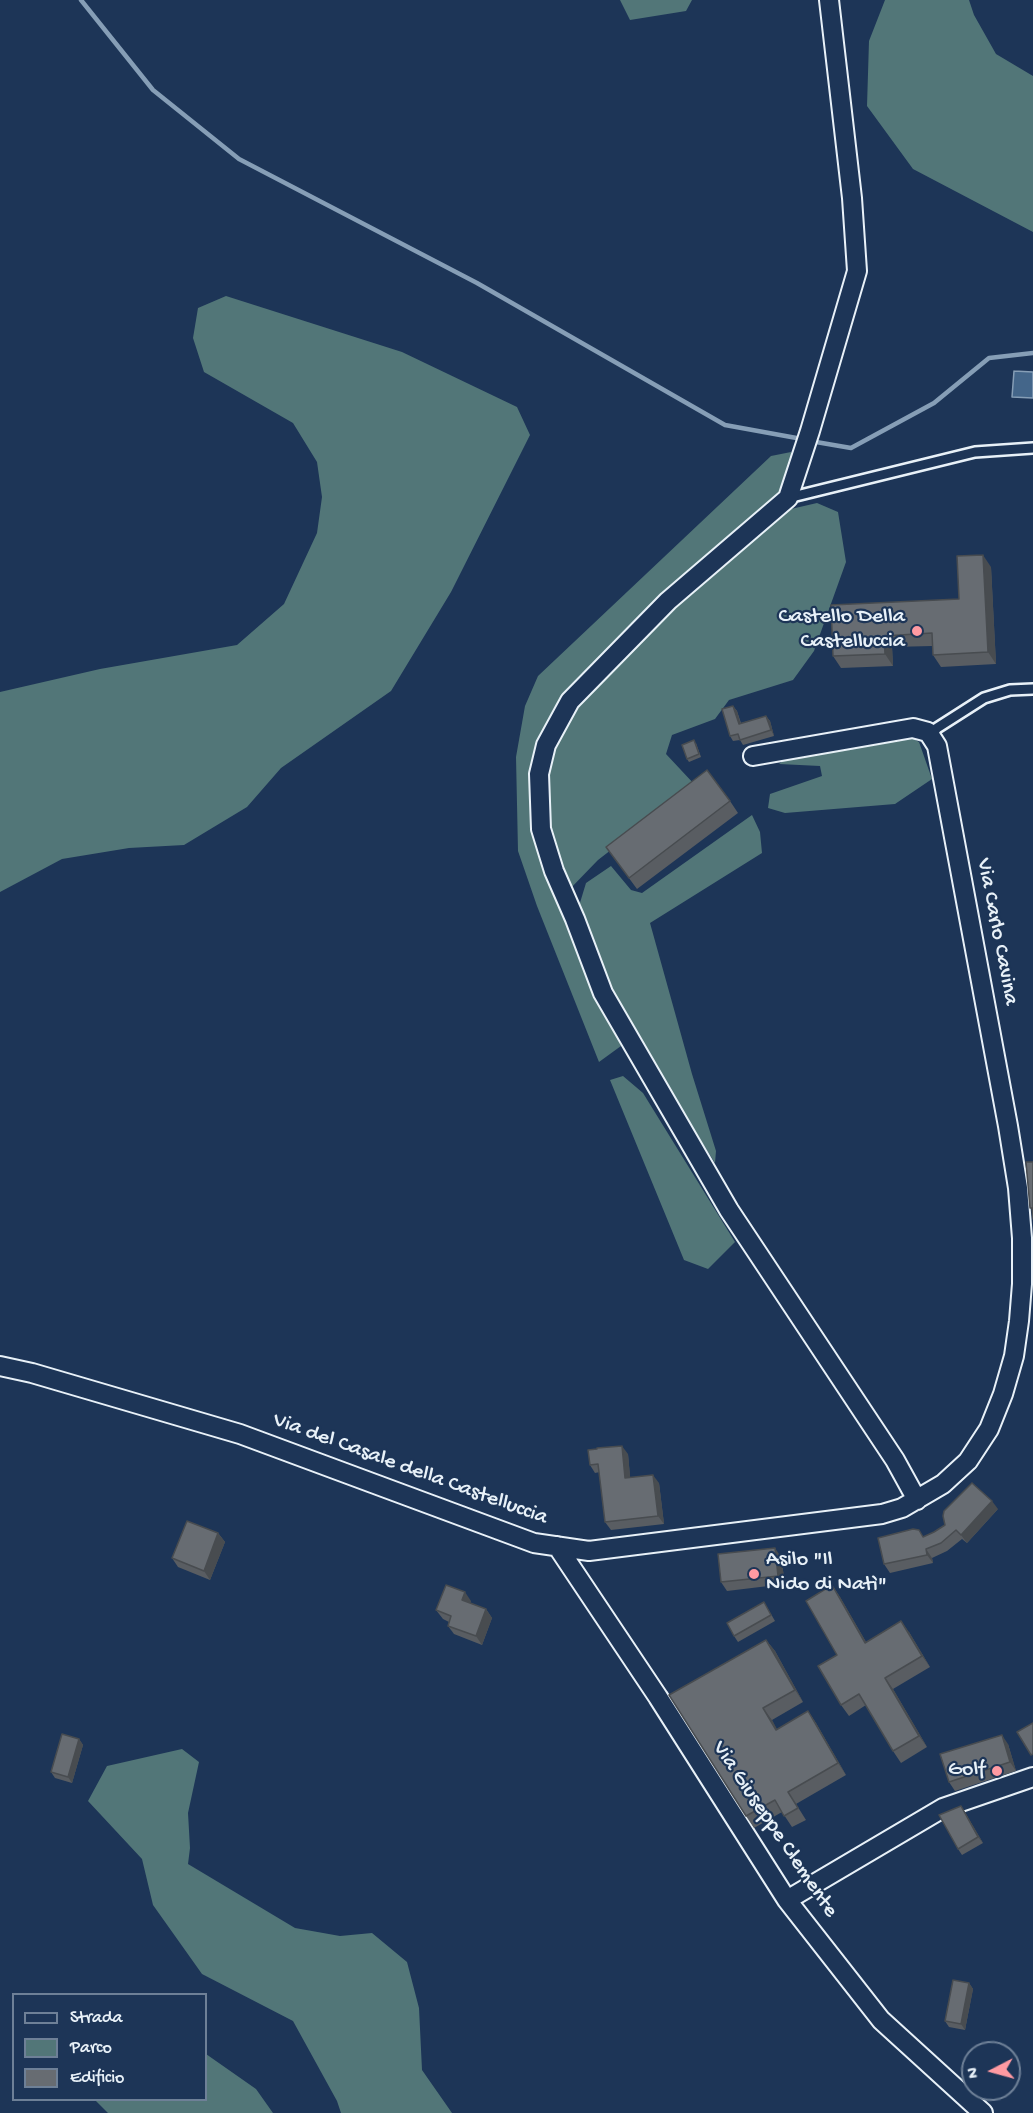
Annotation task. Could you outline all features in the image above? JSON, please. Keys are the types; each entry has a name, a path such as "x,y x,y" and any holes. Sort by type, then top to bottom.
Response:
{"street":[{"path":"829,0 852,198 857,271 810,432 788,498 668,601 570,701 546,745 539,774 541,829 554,871 603,993 729,1210 896,1460 917,1500"},
{"path":"753,756 908,729 919,729 931,735"},
{"name":"Via Carlo Cavina","path":"917,1500 943,1484 968,1461 989,1429 1003,1394 1026,1321 1018,1188 937,746 931,735"},
{"name":"Via del Casale della Castelluccia","path":"0,1366 32,1373 240,1434 534,1543 589,1551 870,1515 902,1508 917,1500"},
{"name":"Via Giuseppe Clemente","path":"557,1546 658,1697 787,1900 881,2020 983,2113"},
{"path":"787,1900 943,1808 1033,1777"}],"lane":[{"path":"788,498 975,452 1033,448"},
{"path":"931,735 937,728 984,698 1010,690 1033,689"}],"green space":[{"path":"620,0 692,0 686,11 630,20"},
{"path":"885,0 969,0 974,15 996,54 1033,76 1033,232 913,169 867,106 869,41"},
{"path":"226,296 402,352 517,407 530,435 451,592 391,691 281,768 247,807 184,845 129,848 62,859 0,892 0,692 100,669 237,645 284,604 317,533 322,497 317,462 293,423 204,372 193,338 198,308"},
{"path":"791,452 792,477 781,503 791,509 817,503 838,512 846,562 814,651 793,680 729,700 715,719 672,735 666,754 695,785 598,860 567,892 569,921 621,1046 599,1062 537,906 518,851 516,757 525,706 538,676 771,456"},
{"path":"910,737 919,742 932,779 895,804 785,813 768,808 770,794 822,776 820,766 779,764 789,756"},
{"path":"752,815 760,832 762,853 650,923 716,1151 715,1163 620,1013 579,906 586,883 611,866 631,890 642,893"},
{"path":"623,1076 643,1093 735,1242 708,1269 684,1260 610,1080"},
{"path":"182,1749 199,1762 188,1813 190,1848 188,1864 295,1928 340,1936 372,1933 407,1962 419,2008 422,2070 452,2113 341,2113 337,2101 293,2021 202,1974 153,1905 142,1859 88,1801 107,1766"},
{"path":"207,2055 256,2089 273,2113 108,2113 96,2101 207,2101"}],"water":[{"path":"1014,371 1033,372 1033,398 1012,397"}],"building":[{"name":"Castello Della Castelluccia","path":"983,555 988,652 933,655 932,633 884,636 885,654 833,656 831,605 959,599 957,556"},
{"path":"733,706 739,724 766,716 771,730 740,740 738,734 730,736 722,709"},
{"path":"694,740 699,754 687,759 682,745"},
{"path":"707,770 730,801 629,878 606,847"},
{"path":"1026,1162 1033,1162 1033,1219 1032,1208 1030,1208"},
{"path":"622,1446 625,1478 653,1475 658,1516 605,1522 598,1464 590,1465 588,1450"},
{"path":"972,1483 992,1501 961,1535 956,1530 941,1543 926,1549 927,1555 884,1564 878,1538 913,1529 919,1530 923,1537 934,1532 945,1525 944,1511"},
{"path":"187,1521 218,1533 204,1571 172,1558"},
{"name":"Asilo \"Il Nido di Natì\"","path":"775,1548 778,1576 721,1582 718,1554"},
{"path":"446,1585 465,1592 462,1600 486,1609 476,1636 448,1626 451,1616 436,1610"},
{"path":"832,1585 865,1643 901,1621 922,1656 885,1678 919,1736 893,1751 859,1694 841,1705 818,1666 837,1655 806,1601"},
{"path":"764,1602 771,1615 734,1636 727,1623"},
{"path":"766,1640 795,1690 763,1708 776,1730 808,1711 838,1763 788,1792 798,1808 784,1816 775,1800 746,1816 669,1695"},
{"path":"1033,1723 1033,1754 1031,1755 1017,1732"},
{"path":"62,1734 79,1739 68,1777 51,1772"},
{"path":"1002,1735 1010,1762 949,1782 940,1754"},
{"path":"961,1806 978,1837 958,1849 939,1815"},
{"path":"953,1980 969,1983 961,2024 945,2021"}],"waterway":[{"path":"81,0 153,90 239,159 477,283 725,425 802,439"},
{"path":"816,442 851,448 934,403 989,358 1033,353"}],"place":[{"name":"Castello Della Castelluccia","path":"917,631"},
{"name":"Asilo \"Il Nido di Natì\"","path":"754,1574"},
{"name":"Golf","path":"997,1771"}]}
